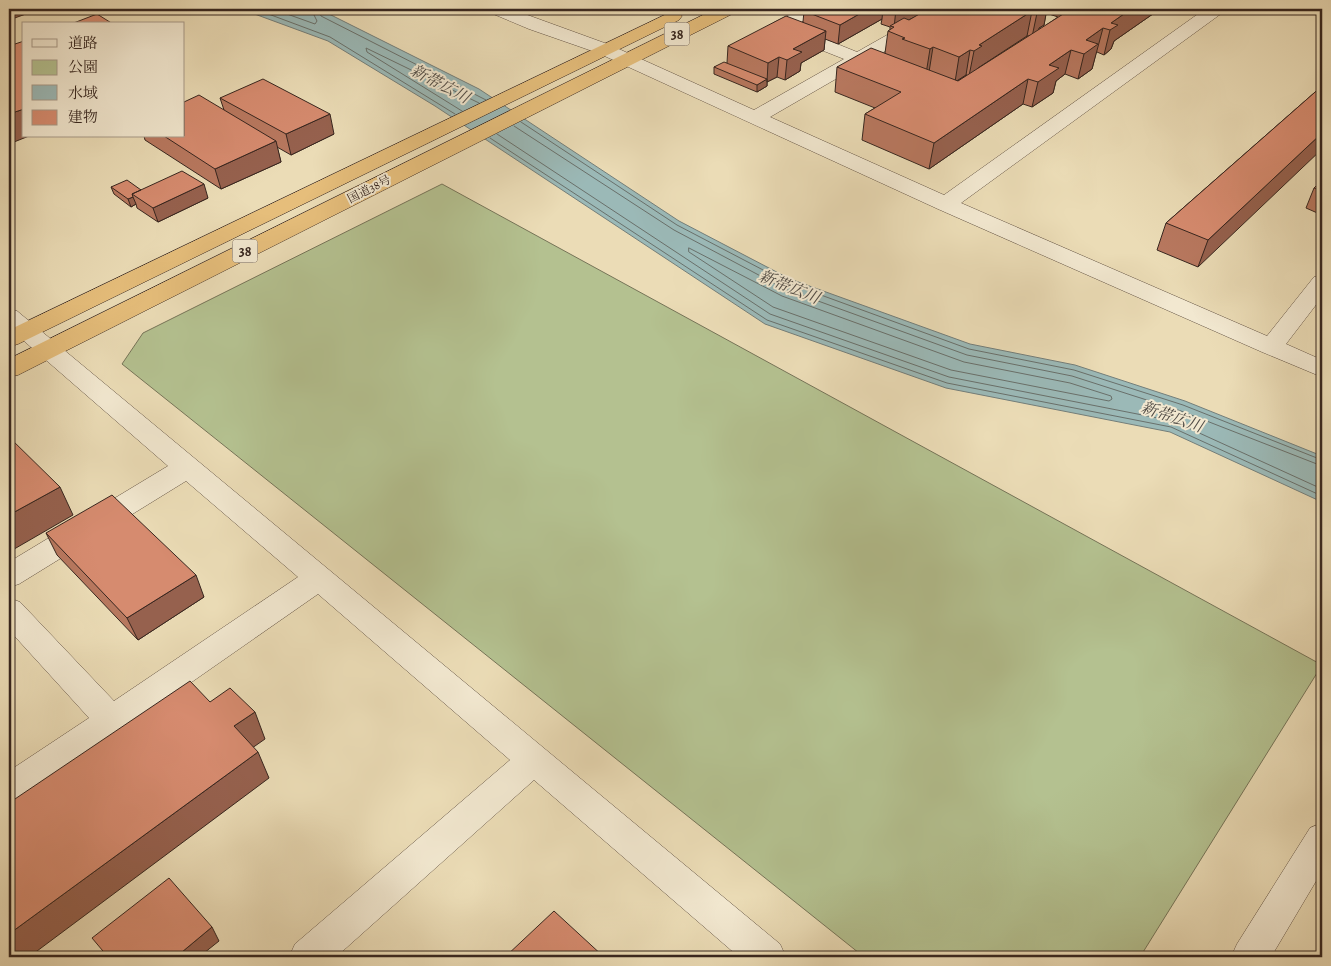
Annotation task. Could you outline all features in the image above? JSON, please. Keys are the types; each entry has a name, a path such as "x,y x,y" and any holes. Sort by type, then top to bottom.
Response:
{"highway":[{"name":"国道38号","path":"9,369 23,334 687,9"},
{"name":"国道38号","path":"23,334 441,153 728,9"}],"street":[{"path":"497,9 535,25 604,49 946,204 1322,369"},
{"path":"814,9 779,27 910,78"},
{"path":"754,118 945,9"},
{"path":"946,204 1216,9"},
{"path":"1271,347 1322,282"},
{"path":"23,334 187,467 767,957"},
{"path":"9,576 187,467"},
{"path":"9,790 319,578"},
{"path":"9,610 111,720"},
{"path":"308,957 533,760"},
{"path":"1250,957 1322,839"}],"green space":[{"path":"442,184 1322,665 1140,957 864,957 122,364 143,333"}],"water":[{"name":"新帯広川","path":"241,9 319,9 479,89 679,221 790,279 970,344 1075,365 1185,401 1322,456 1322,502 1170,432 946,388 765,324 435,106 328,41"}],"building":[{"path":"809,9 868,9 840,25 804,11"},
{"path":"928,9 1043,9 1037,13 1032,11 979,45 982,46 974,51 970,50 959,57 933,47 930,49 902,39 905,38 888,31 894,27 890,26 904,18 909,20"},
{"path":"1071,9 1131,9 1111,23 1118,25 1110,30 1103,28 1086,40 1098,44 1084,54 1071,50 1049,65 1059,68 1038,82 1028,79 934,143 865,114 901,92 837,67 871,48 958,81"},
{"path":"97,14 110,22 76,22"},
{"path":"786,16 826,31 793,49 802,52 787,60 779,57 768,63 728,46"},
{"path":"22,42 22,110 9,114 9,46"},
{"path":"724,62 767,79 757,85 714,67"},
{"path":"263,79 330,114 286,134 220,98"},
{"path":"1322,86 1322,133 1208,240 1166,223"},
{"path":"199,95 276,141 215,169 167,138 185,138 185,102"},
{"path":"182,171 204,184 153,208 132,194"},
{"path":"127,180 141,190 132,194 133,197 128,199 111,187"},
{"path":"1322,180 1322,191 1314,188"},
{"path":"9,437 60,487 9,515"},
{"path":"112,495 196,575 127,618 46,533"},
{"path":"190,681 210,702 230,688 255,712 234,726 258,752 9,934 9,803"},
{"path":"169,878 212,927 176,957 108,957 92,938"},
{"path":"554,911 604,957 505,957"}]}
